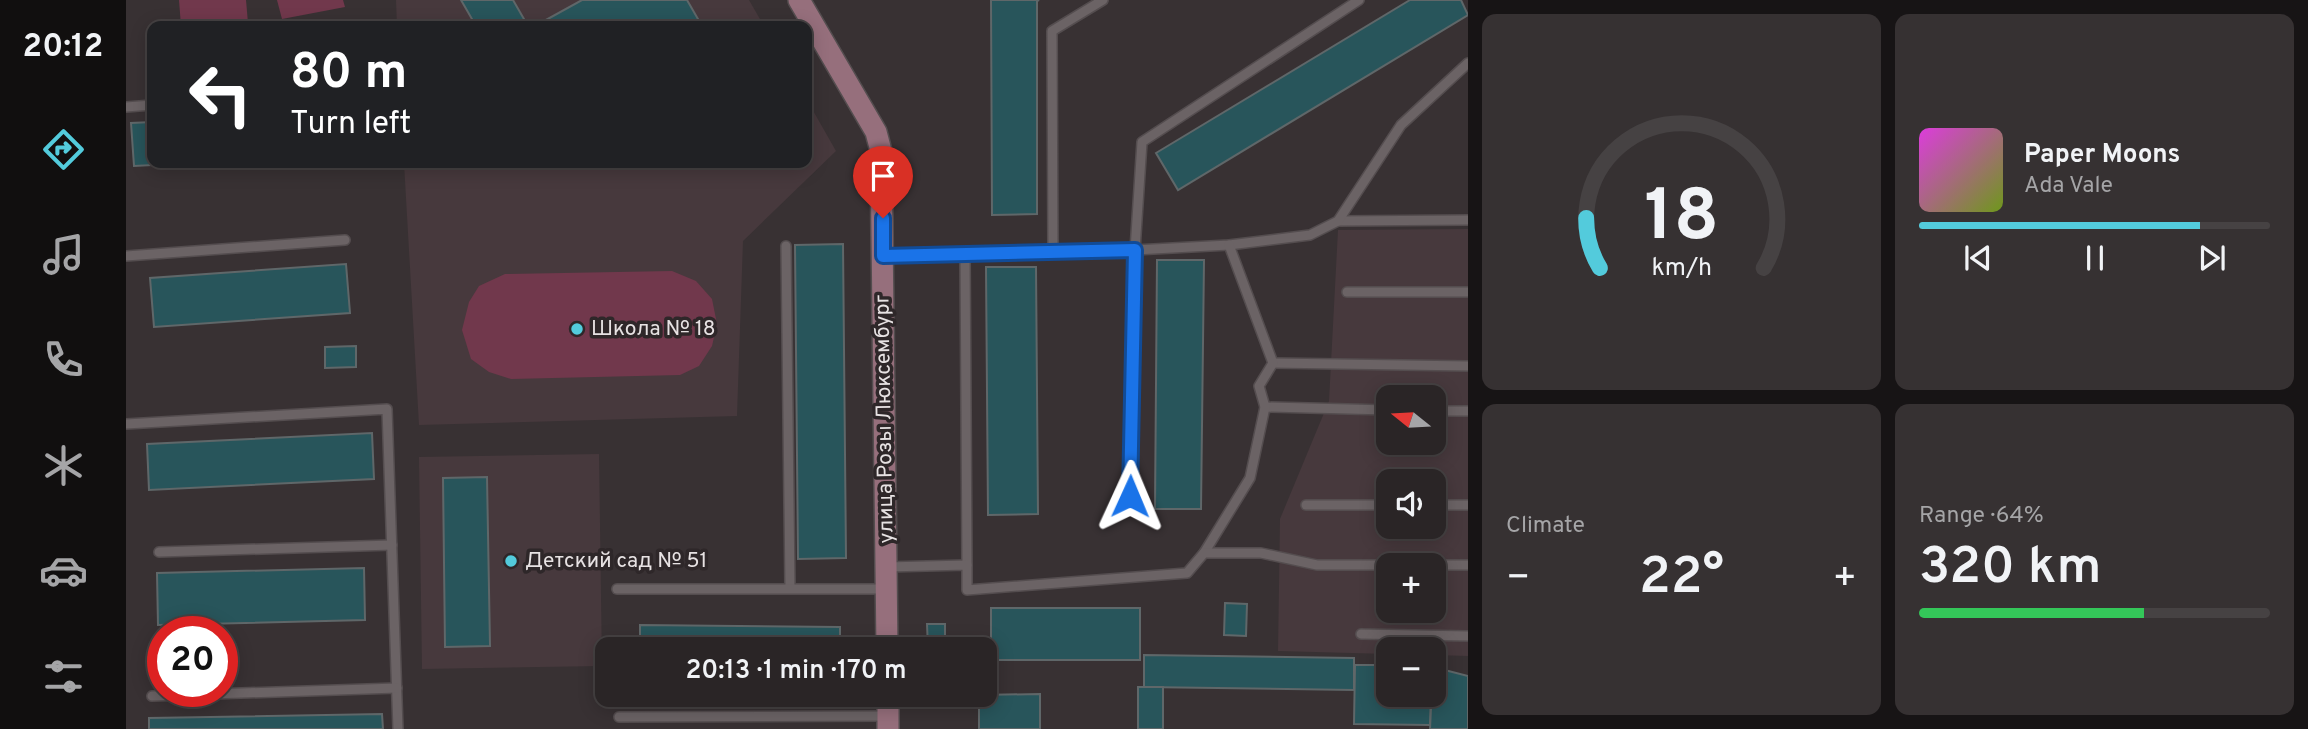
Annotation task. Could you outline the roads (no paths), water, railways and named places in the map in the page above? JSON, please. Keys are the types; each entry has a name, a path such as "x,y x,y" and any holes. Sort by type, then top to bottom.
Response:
{"street":[{"name":"улица Розы Люксембург","path":"799,0 811,21"},
{"name":"улица Розы Люксембург","path":"812,22 877,132 882,162 887,637"}],"lane":[{"path":"1053,253 1052,31 1102,0"},
{"path":"1130,496 1135,250 1142,142 1359,0"},
{"path":"1338,221 1401,125 1468,63"},
{"path":"126,107 147,106"},
{"path":"883,256 1053,253 1229,245 1310,235 1338,221 1468,220"},
{"path":"126,256 345,240"},
{"path":"1229,245 1273,363"},
{"path":"786,246 790,588"},
{"path":"965,254 967,590 1187,573 1204,553 1250,478 1265,407 1259,386 1273,363"},
{"path":"1346,292 1468,292"},
{"path":"1273,363 1468,366"},
{"path":"1265,407 1376,410"},
{"path":"126,424 387,410 398,729"},
{"path":"1446,411 1468,411"},
{"path":"1306,505 1376,505"},
{"path":"1446,505 1468,505"},
{"path":"159,552 392,545"},
{"path":"1204,553 1261,554 1317,565 1468,565"},
{"path":"886,567 967,565"},
{"path":"617,589 886,589"},
{"path":"1361,634 1468,636"},
{"path":"238,693 397,688"},
{"path":"619,717 888,713"}],"place":[{"name":"Школа № 18","path":"577,329"},
{"name":"Детский сад № 51","path":"511,561"}]}
